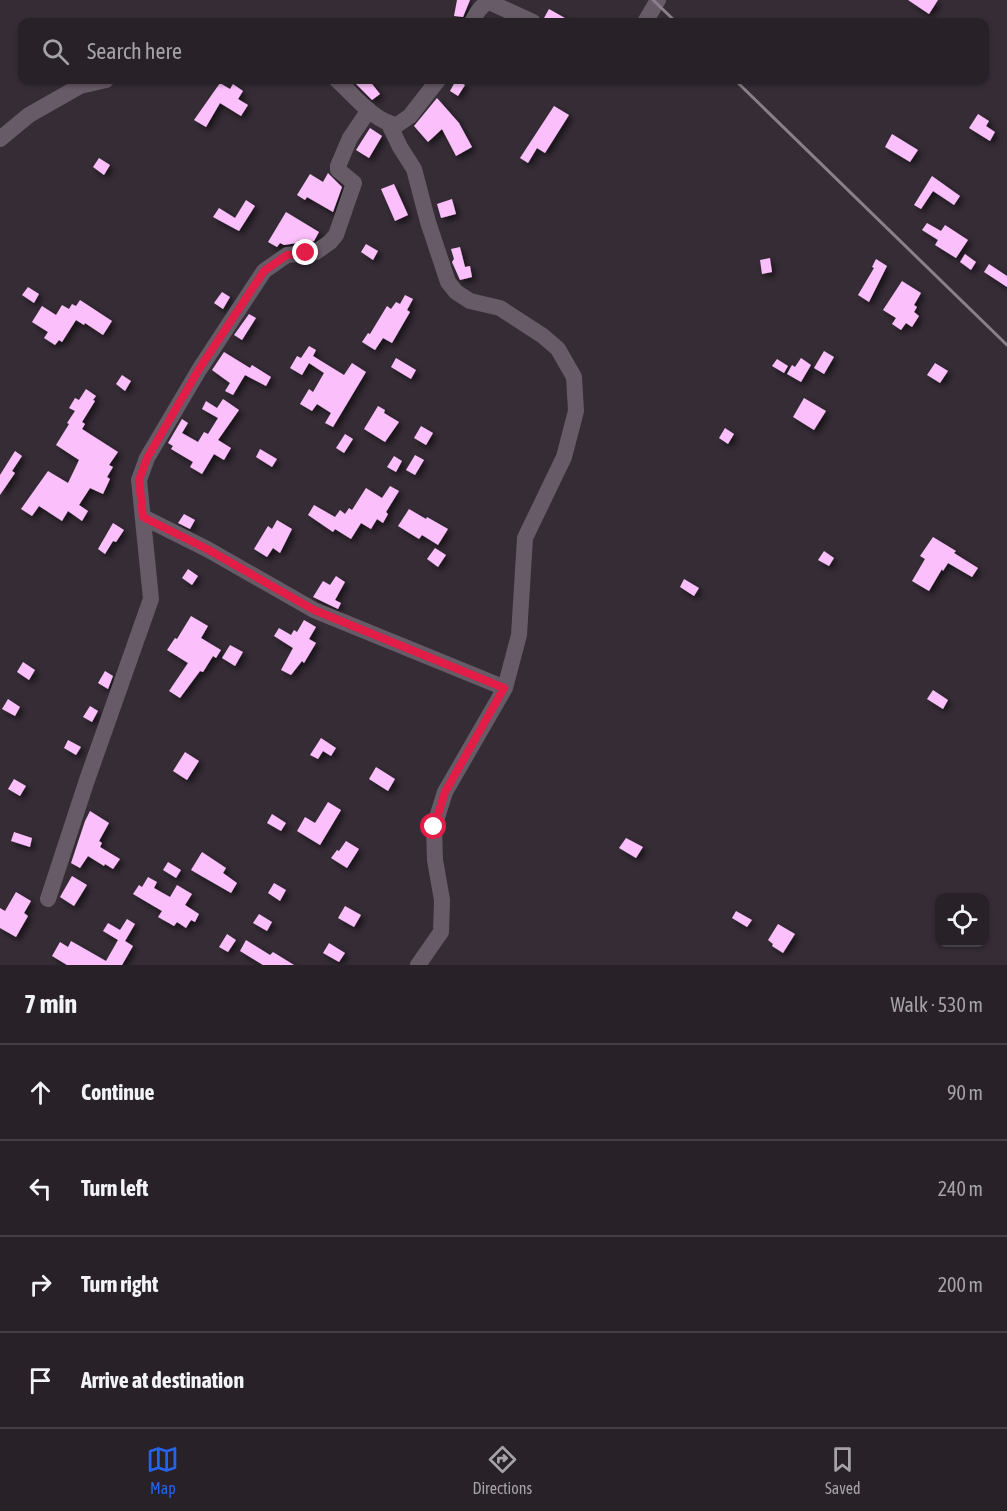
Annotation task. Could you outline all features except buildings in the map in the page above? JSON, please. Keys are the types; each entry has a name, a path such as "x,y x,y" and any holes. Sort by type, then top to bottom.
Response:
{"street":[{"path":"647,18 657,2"},
{"path":"474,18 483,4 489,3 524,18"},
{"path":"0,139 29,115 80,86 89,84"},
{"path":"341,84 369,110 389,124 397,125 410,116 435,84"},
{"path":"48,899 151,599 139,480 147,458 199,369 264,271 287,255 316,252 336,235 354,183 338,170 338,166 350,138 369,110"},
{"path":"389,124 414,169 428,222 448,282 456,292 470,301 500,308 543,336 558,349 574,377 576,411 564,457 525,538 519,635 504,688 445,792 434,827 435,860 442,900 441,932 418,965"},
{"path":"143,517 207,549 314,610 504,688"}],"railway":[{"path":"653,0 672,18"},
{"path":"739,84 1007,345"}],"route":[{"path":"306,253 287,255 264,271 199,369 147,458 139,480 143,517 207,549 314,610 504,688 445,792 434,827"}]}
